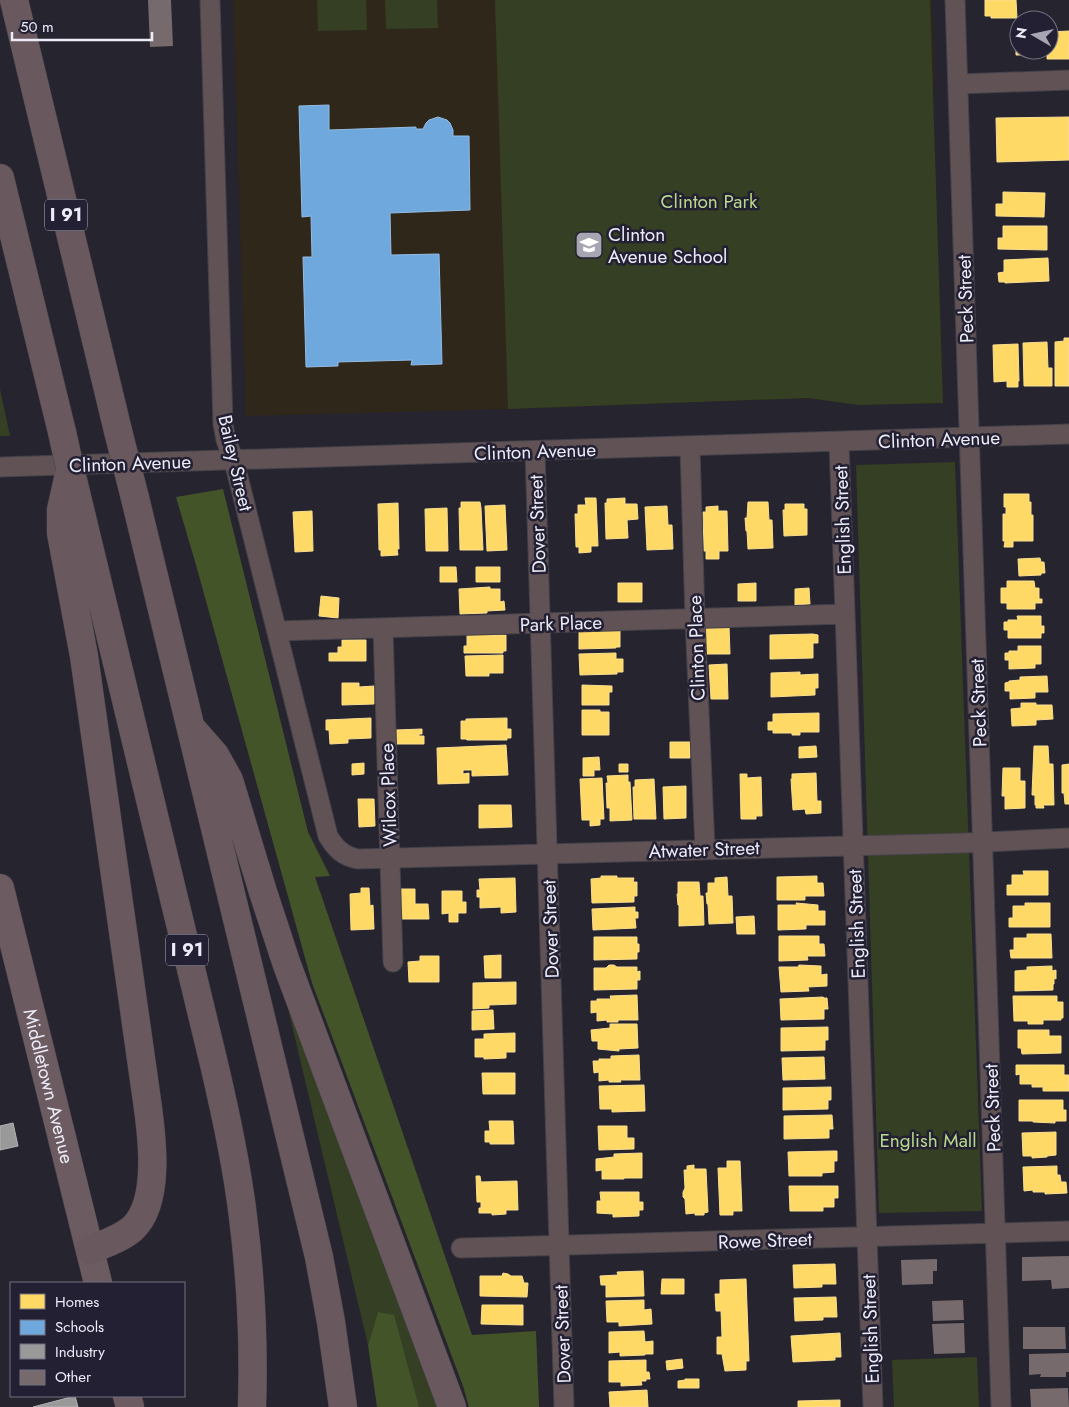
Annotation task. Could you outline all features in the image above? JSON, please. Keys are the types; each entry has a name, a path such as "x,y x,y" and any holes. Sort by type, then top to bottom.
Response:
{"highway":[{"name":"I 91","path":"14,0 319,1257 333,1330 342,1407"},
{"path":"0,178 70,468 70,499 61,516 61,533 84,656 152,1141 150,1187 143,1213 135,1225 126,1233 90,1250"},
{"name":"I 91","path":"70,499 214,1064 230,1137 243,1216 250,1290 253,1337 252,1407"},
{"path":"190,727 215,755 229,780 284,958 452,1407"}],"main road":[{"name":"Middletown Avenue","path":"0,888 98,1282"}],"street":[{"name":"Bailey Street","path":"210,0 223,423 226,440 234,460 328,836 340,852"},
{"name":"Peck Street","path":"955,0 1001,1407"},
{"path":"958,84 1069,80"},
{"name":"Clinton Avenue","path":"0,467 1069,434"},
{"name":"English Street","path":"839,442 873,1407"},
{"name":"Clinton Place","path":"690,446 705,850"},
{"name":"Dover Street","path":"535,451 564,1407"},
{"name":"Park Place","path":"277,632 845,614"},
{"name":"Wilcox Place","path":"383,628 393,962"},
{"name":"Atwater Street","path":"340,852 348,857 358,859 1069,838"},
{"name":"Rowe Street","path":"461,1248 1069,1231"}],"shaded area":[{"name":"Clinton Park","path":"233,0 932,0 943,403 858,405 808,398 246,416"}],"green space":[{"path":"317,0 366,0 367,30 318,31"},
{"path":"385,0 437,0 438,28 386,29"},
{"name":"Clinton Park","path":"495,0 930,0 943,403 858,405 808,398 508,409"},
{"path":"0,389 10,436 0,436"},
{"name":"English Mall","path":"955,462 982,1211 879,1213 856,465"},
{"path":"223,489 308,832 330,876 315,877 472,1335 536,1331 539,1407 469,1407 463,1386 312,983 176,497"},
{"path":"293,1009 442,1407 419,1407 378,1312 368,1345 289,1013"},
{"path":"378,1312 394,1315 419,1407 377,1407 368,1345"},
{"path":"977,1357 979,1407 894,1407 892,1360"}],"building: Homes":[{"path":"985,0 1016,0 1017,10 1009,10 1009,18 985,16"},
{"path":"1069,31 1069,59 1059,59 1059,32"},
{"path":"1069,117 1069,160 997,162 996,118"},
{"path":"1003,192 1045,193 1044,217 996,216 996,204 1003,204"},
{"path":"1003,226 1047,226 1047,250 998,249 998,238 1003,238"},
{"path":"1048,258 1049,281 999,282 998,273 1004,272 1004,260"},
{"path":"1064,338 1069,338 1069,386 1055,386 1055,342 1064,341"},
{"path":"1047,342 1048,368 1052,368 1052,386 1024,386 1023,343"},
{"path":"1018,344 1018,387 1007,387 1007,381 994,382 993,345"},
{"path":"1004,494 1029,494 1031,515 1033,515 1033,541 1013,541 1013,547 1004,547 1003,514 1006,514 1006,507 1004,507"},
{"path":"585,498 596,498 598,546 591,546 591,552 579,553 579,547 576,547 575,514 578,514 578,505 586,505"},
{"path":"625,498 625,504 637,504 638,519 627,520 628,538 606,539 605,503 607,503 607,499"},
{"path":"461,502 480,502 483,550 460,550 459,508 461,508"},
{"path":"748,502 768,502 769,520 772,520 773,548 748,549 745,518 747,518"},
{"path":"398,503 398,555 381,556 381,550 379,550 378,504"},
{"path":"785,504 804,504 804,509 807,509 807,535 784,536 783,510 785,510"},
{"path":"505,505 507,550 487,551 485,506"},
{"path":"667,506 668,525 672,525 673,549 647,550 645,507"},
{"path":"718,506 718,511 727,511 728,551 719,551 719,559 706,559 703,512 706,512 706,507"},
{"path":"447,508 448,551 426,551 425,509"},
{"path":"312,511 313,551 295,552 293,512"},
{"path":"1040,558 1041,562 1044,562 1045,573 1041,573 1041,575 1019,576 1018,559"},
{"path":"440,567 456,567 457,582 440,582"},
{"path":"476,567 500,567 500,582 476,582"},
{"path":"1007,581 1034,581 1035,588 1039,588 1039,599 1042,599 1042,603 1035,603 1035,609 1007,609 1007,603 1001,603 1001,588 1007,588"},
{"path":"618,583 642,583 642,602 618,602"},
{"path":"756,583 756,601 738,601 738,584"},
{"path":"490,587 490,589 500,589 500,602 504,601 505,610 460,614 459,589"},
{"path":"809,588 810,604 795,605 795,589"},
{"path":"321,596 339,598 338,618 319,616"},
{"path":"1017,616 1041,616 1041,626 1044,626 1044,633 1041,633 1041,638 1008,638 1008,630 1004,630 1004,622 1018,620"},
{"path":"705,626 729,626 730,654 705,654"},
{"path":"579,628 620,628 620,647 579,649"},
{"path":"467,633 506,635 506,651 503,651 503,653 464,653 464,646 467,646"},
{"path":"770,635 818,635 818,643 813,643 813,658 770,659"},
{"path":"342,640 366,640 366,661 329,661 329,653 338,653 338,647 342,647"},
{"path":"1018,646 1041,646 1041,664 1035,664 1035,668 1009,669 1009,660 1005,660 1005,653 1018,651"},
{"path":"616,653 616,659 623,659 623,672 617,672 617,674 580,675 579,654"},
{"path":"503,655 503,673 489,673 489,676 466,676 465,656"},
{"path":"727,664 728,699 711,699 709,665"},
{"path":"800,672 800,675 818,674 818,688 815,688 815,695 771,697 771,673"},
{"path":"1047,676 1048,692 1035,692 1035,698 1010,699 1010,691 1005,691 1005,683 1020,680 1020,677"},
{"path":"342,683 359,683 359,687 374,686 374,704 342,705"},
{"path":"582,685 612,686 612,692 609,692 609,705 582,705"},
{"path":"1021,703 1052,705 1053,719 1036,720 1036,725 1012,726 1011,709 1021,708"},
{"path":"582,710 609,712 609,735 582,735"},
{"path":"819,713 819,732 800,732 800,735 792,735 792,733 773,733 773,730 768,730 768,722 773,722 773,714"},
{"path":"371,718 371,738 348,739 348,743 330,744 329,730 326,730 326,720"},
{"path":"507,718 507,729 511,729 511,738 507,738 507,740 461,739 461,721 466,721 466,719"},
{"path":"422,729 422,734 419,734 419,736 424,736 424,744 397,744 396,730"},
{"path":"670,742 690,742 690,758 670,758"},
{"path":"506,745 508,775 472,776 472,770 463,770 463,774 469,773 469,783 438,784 437,748"},
{"path":"816,746 817,757 799,758 799,747"},
{"path":"1034,746 1048,746 1049,764 1053,764 1054,805 1043,805 1044,808 1036,808 1035,795 1032,795"},
{"path":"599,757 600,770 594,770 594,776 583,776 583,758"},
{"path":"364,763 364,774 352,775 352,764"},
{"path":"619,764 628,764 628,772 619,772"},
{"path":"1069,764 1069,804 1065,804 1064,793 1062,793 1062,765"},
{"path":"1003,768 1020,768 1020,781 1025,781 1025,808 1005,809 1005,796 1002,796"},
{"path":"816,773 817,801 821,801 821,813 806,814 805,809 793,810 792,774"},
{"path":"740,774 747,774 747,778 761,777 762,816 756,816 756,819 741,819"},
{"path":"628,775 632,820 610,821 610,808 607,808 607,776"},
{"path":"602,778 604,819 600,819 600,825 590,826 590,820 582,820 580,779"},
{"path":"654,779 656,819 634,819 633,787 635,787 635,780"},
{"path":"686,786 686,818 664,819 663,787"},
{"path":"358,799 374,799 375,826 359,827"},
{"path":"479,805 511,805 512,827 479,828"},
{"path":"1023,871 1048,871 1048,895 1007,895 1007,885 1012,885 1012,875 1024,875"},
{"path":"601,876 634,878 633,882 637,882 637,896 634,896 634,902 592,903 591,879 601,878"},
{"path":"817,876 817,883 823,883 824,896 805,896 805,900 777,900 777,877"},
{"path":"727,877 728,896 732,896 733,923 709,924 706,893 708,893 708,883 715,883 715,878"},
{"path":"515,878 516,912 501,913 501,907 480,908 480,897 477,897 477,890 480,890 479,879"},
{"path":"678,882 699,882 700,896 703,896 704,925 679,926"},
{"path":"361,888 369,888 370,906 373,905 374,929 351,930 350,894 361,893"},
{"path":"399,889 415,889 415,904 428,904 429,919 399,919"},
{"path":"442,891 462,891 462,902 466,902 466,913 458,913 458,922 449,922 449,913 442,914"},
{"path":"796,903 818,905 818,911 825,911 825,925 806,925 806,929 778,930 778,905 797,905"},
{"path":"1025,903 1050,903 1050,927 1009,927 1009,918 1013,918 1013,906 1025,906"},
{"path":"635,907 635,912 638,912 638,918 635,918 636,928 593,930 592,909"},
{"path":"754,916 755,934 737,934 736,917"},
{"path":"1027,934 1051,934 1052,958 1011,958 1010,950 1014,950 1014,938 1027,938"},
{"path":"779,936 819,936 819,944 824,944 825,956 807,956 808,960 779,961"},
{"path":"594,937 637,937 639,952 637,952 637,959 594,960"},
{"path":"501,955 501,978 485,978 484,956"},
{"path":"420,956 439,956 439,982 409,982 408,962 420,961"},
{"path":"609,965 637,967 637,972 640,971 640,980 637,980 637,989 594,990 594,968 606,968"},
{"path":"799,965 821,966 821,975 827,974 827,986 808,987 809,991 781,992 779,967 798,967"},
{"path":"1052,966 1052,971 1056,970 1053,990 1015,991 1015,971 1027,970 1027,967"},
{"path":"516,982 516,1004 489,1005 489,1008 473,1009 473,983"},
{"path":"637,995 638,1020 618,1020 618,1022 597,1021 597,1012 591,1013 591,1001 611,999 610,996"},
{"path":"1013,996 1057,996 1057,1002 1063,1002 1063,1018 1061,1020 1043,1020 1043,1024 1028,1024 1028,1021 1014,1021"},
{"path":"827,998 828,1009 824,1009 824,1019 781,1020 780,999"},
{"path":"493,1010 494,1029 472,1030 472,1011"},
{"path":"610,1024 637,1024 638,1048 619,1049 619,1051 598,1049 598,1041 592,1041 591,1030 610,1028"},
{"path":"828,1027 828,1040 825,1040 825,1050 781,1051 781,1028"},
{"path":"1018,1030 1049,1030 1049,1036 1061,1036 1061,1053 1022,1054 1021,1048 1018,1048"},
{"path":"515,1033 515,1052 506,1052 506,1058 484,1059 484,1057 475,1057 475,1039 484,1039 484,1034"},
{"path":"639,1055 640,1080 620,1080 621,1082 599,1081 599,1072 594,1073 593,1061 611,1059 611,1056"},
{"path":"824,1057 825,1079 783,1080 782,1058"},
{"path":"1016,1065 1064,1065 1064,1075 1069,1075 1069,1091 1043,1091 1043,1087 1032,1087 1032,1084 1020,1084 1020,1074 1016,1075"},
{"path":"482,1073 515,1073 515,1094 483,1094"},
{"path":"644,1085 645,1111 612,1112 612,1109 600,1109 599,1086"},
{"path":"831,1087 831,1100 828,1100 828,1109 783,1110 783,1088"},
{"path":"1019,1100 1063,1100 1063,1110 1066,1110 1066,1121 1055,1121 1055,1123 1019,1121"},
{"path":"832,1115 833,1129 829,1129 829,1138 784,1139 784,1116"},
{"path":"489,1121 513,1121 514,1144 490,1144 490,1142 485,1142 485,1131 490,1131"},
{"path":"598,1126 627,1126 627,1138 634,1138 634,1149 599,1150"},
{"path":"1056,1132 1056,1155 1032,1158 1032,1156 1023,1156 1022,1133"},
{"path":"837,1151 837,1161 834,1161 834,1172 822,1173 822,1176 789,1176 788,1152"},
{"path":"642,1153 642,1178 602,1179 602,1170 596,1171 596,1159 614,1157 614,1154"},
{"path":"727,1161 740,1161 742,1211 733,1211 733,1215 720,1215 718,1168 727,1168"},
{"path":"694,1165 694,1169 706,1169 708,1212 704,1213 704,1215 686,1214 685,1199 683,1197 685,1188 684,1170 687,1170 687,1166"},
{"path":"1057,1166 1057,1175 1060,1175 1061,1182 1066,1182 1067,1193 1045,1194 1045,1192 1033,1192 1033,1190 1024,1191 1023,1167"},
{"path":"476,1176 480,1176 481,1182 517,1181 518,1210 506,1210 506,1214 492,1215 492,1213 479,1213 481,1202 477,1202"},
{"path":"789,1186 838,1186 838,1198 834,1198 834,1207 823,1207 823,1211 790,1211"},
{"path":"600,1192 639,1192 639,1202 643,1202 643,1210 639,1210 639,1216 613,1217 613,1214 597,1213 597,1201 601,1201"},
{"path":"835,1264 836,1284 822,1284 822,1287 794,1288 793,1265"},
{"path":"643,1271 644,1296 606,1297 606,1285 601,1285 600,1276 618,1275 617,1272"},
{"path":"503,1273 511,1276 522,1276 524,1283 528,1283 527,1297 480,1296 480,1276 502,1276"},
{"path":"662,1279 684,1279 684,1294 661,1294"},
{"path":"746,1279 749,1361 746,1361 746,1370 725,1371 722,1354 717,1354 717,1337 722,1337 721,1311 716,1311 715,1294 720,1294 720,1280"},
{"path":"836,1297 837,1317 823,1317 823,1320 795,1321 794,1298"},
{"path":"644,1300 644,1310 651,1309 652,1324 619,1326 619,1322 607,1322 606,1301"},
{"path":"482,1305 523,1305 523,1325 481,1324"},
{"path":"644,1331 645,1342 653,1341 653,1354 620,1356 620,1352 609,1353 609,1332"},
{"path":"840,1333 841,1357 835,1357 835,1360 793,1362 791,1336"},
{"path":"682,1359 683,1368 667,1370 666,1361"},
{"path":"646,1360 646,1372 649,1372 650,1379 641,1381 642,1385 621,1386 621,1382 609,1382 609,1361"},
{"path":"699,1379 699,1388 678,1388 678,1381"},
{"path":"647,1390 648,1407 610,1407 609,1392"},
{"path":"840,1400 840,1407 798,1407 798,1401"}],"building: Schools":[{"path":"329,105 329,130 416,127 416,129 423,129 429,120 438,117 450,123 453,136 469,136 470,210 390,213 391,255 439,254 442,364 411,365 412,360 338,362 338,366 306,367 303,257 312,257 311,216 302,217 299,106"}],"building: Industry":[{"path":"13,1123 18,1146 0,1150 0,1126"},
{"path":"75,1397 78,1407 33,1407"}],"building: Other":[{"path":"148,0 171,0 173,46 150,47"},
{"path":"1069,1256 1069,1288 1052,1289 1051,1280 1022,1281 1022,1257"},
{"path":"937,1259 937,1271 933,1271 933,1284 902,1285 901,1260"},
{"path":"963,1300 964,1320 933,1321 932,1301"},
{"path":"964,1323 965,1353 934,1354 932,1324"},
{"path":"1023,1327 1065,1327 1066,1349 1023,1349"},
{"path":"1069,1353 1069,1372 1066,1372 1066,1377 1040,1377 1041,1374 1029,1375 1029,1354"},
{"path":"1068,1388 1069,1407 1031,1407 1030,1389"}],"place":[{"name":"Clinton Avenue School","path":"589,245"}]}
